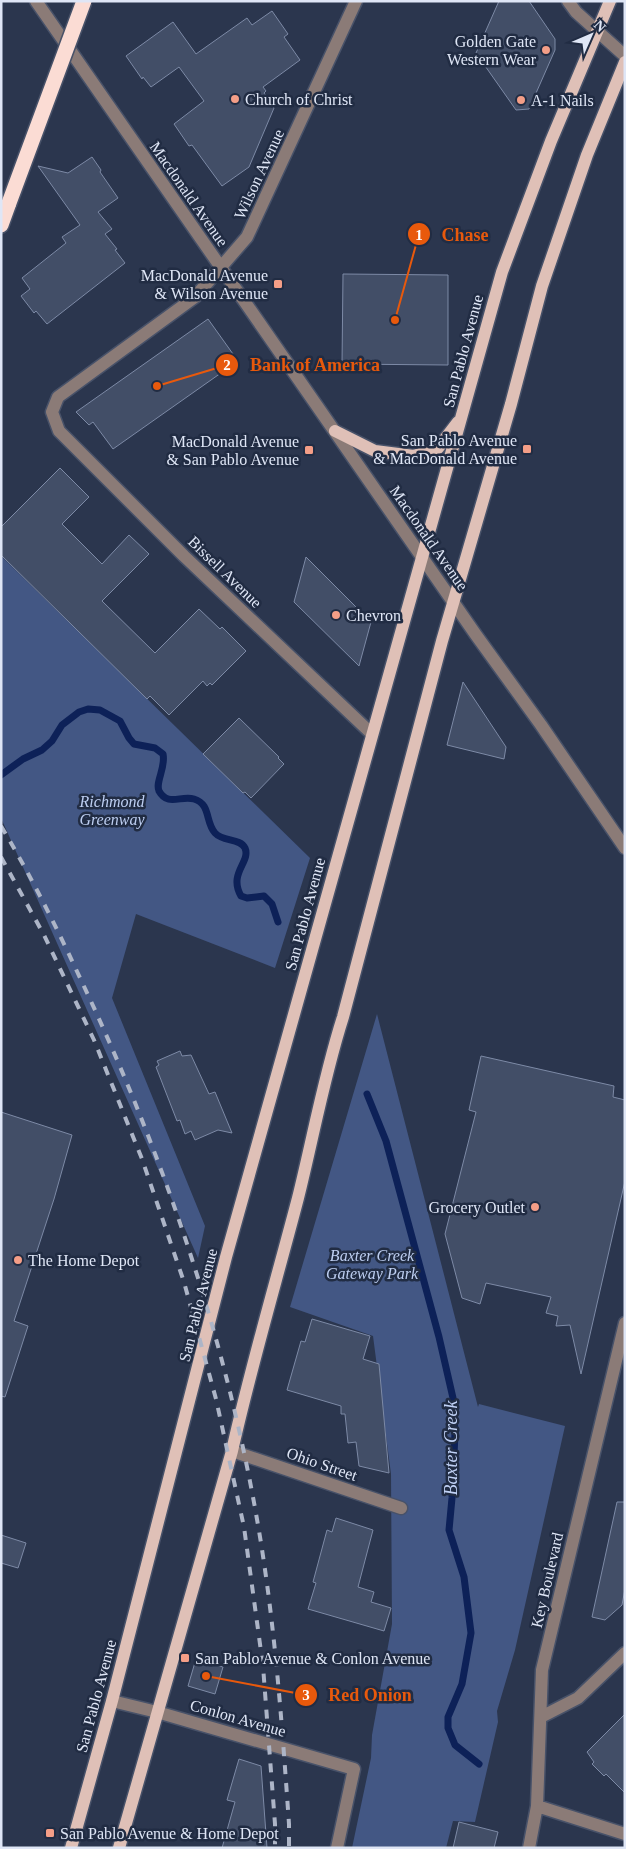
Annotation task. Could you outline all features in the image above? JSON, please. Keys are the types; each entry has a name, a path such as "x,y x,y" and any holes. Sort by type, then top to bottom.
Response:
{"highway":[{"path":"1,225 84,1"}],"main road":[{"name":"San Pablo Avenue","path":"71,1848 112,1700 226,1257 502,272 551,141 610,1"},
{"path":"118,1848 232,1451 246,1390 298,1196 333,1046 343,1017 454,601 550,260 587,155 625,62"},
{"path":"335,431 374,451 414,456 438,448 462,418"}],"street":[{"name":"Macdonald Avenue","path":"36,1 625,848"},
{"name":"Wilson Avenue","path":"59,431 52,412 58,396 195,297 222,269 247,237 356,1"},
{"path":"568,1 576,12 625,56"},
{"name":"Bissell Avenue","path":"59,431 184,556 372,734"},
{"name":"Key Boulevard","path":"529,1848 537,1806 542,1670 625,1324"},
{"name":"Ohio Street","path":"232,1451 401,1508"},
{"path":"541,1716 578,1698 625,1653"},
{"name":"Conlon Avenue","path":"112,1700 354,1769 337,1848"},
{"path":"537,1806 625,1834"}],"green space":[{"name":"Richmond Greenway","path":"1,556 310,858 275,968 136,914 112,998 205,1226 198,1258 1,818"},
{"name":"Baxter Creek Gateway Park","path":"377,1014 478,1407 479,1404 565,1426 515,1650 497,1711 498,1722 475,1822 453,1821 446,1848 352,1848 371,1758 372,1735 392,1624 391,1474 373,1336 290,1307"}],"building":[{"path":"499,1 529,1 555,39 555,50 529,109 516,110 476,53"},
{"name":"Church of Christ","path":"272,11 288,34 284,37 300,60 263,87 266,91 264,93 274,108 249,167 222,186 192,145 189,146 174,124 204,101 179,67 151,87 143,77 142,79 126,56 173,22 196,54 247,18 252,25"},
{"path":"92,157 118,198 98,212 112,229 105,234 125,263 47,324 36,311 34,313 21,296 30,289 22,278 66,243 62,237 80,225 38,166 68,173"},
{"path":"343,274 448,275 448,365 342,364"},
{"path":"208,319 238,361 113,449 93,422 89,425 76,412"},
{"path":"60,468 89,497 62,524 102,564 129,535 149,554 102,601 155,653 199,609 220,629 222,627 246,651 212,685 210,683 207,686 203,681 169,715 150,696 147,699 1,555 1,527"},
{"name":"Chevron","path":"306,557 371,622 359,666 294,602"},
{"path":"463,682 506,747 504,759 447,745"},
{"path":"239,718 284,764 251,798 245,792 243,793 203,754"},
{"path":"180,1051 182,1056 191,1055 209,1094 215,1092 232,1133 218,1130 195,1140 191,1131 185,1134 180,1120 177,1121 156,1067 159,1065 157,1061"},
{"name":"Grocery Outlet","path":"481,1056 614,1086 613,1097 625,1100 625,1181 581,1374 570,1325 556,1326 558,1316 546,1313 551,1297 486,1283 480,1304 462,1298 445,1234 476,1112 469,1110"},
{"name":"The Home Depot","path":"1,1112 72,1135 54,1199 14,1321 28,1326 5,1397 1,1396"},
{"path":"312,1319 370,1336 363,1359 379,1364 389,1473 359,1466 356,1442 348,1443 345,1414 341,1414 341,1406 287,1390 301,1341 305,1342"},
{"path":"617,1502 625,1502 625,1589 622,1605 605,1620 592,1617"},
{"path":"336,1518 373,1530 358,1587 374,1592 371,1602 391,1608 384,1631 308,1609 316,1583 313,1582 327,1530 332,1532"},
{"path":"1,1535 26,1543 18,1568 1,1563"},
{"path":"196,1659 223,1667 215,1694 188,1686"},
{"path":"625,1714 625,1793 606,1774 604,1776 592,1764 594,1762 587,1752"},
{"path":"239,1759 261,1766 267,1848 222,1848 235,1802 227,1800"},
{"path":"459,1822 498,1832 494,1848 453,1848"}],"waterway":[{"name":"Baxter Creek","path":"1,775 23,759 42,750 52,741 62,725 79,712 88,709 100,710 120,721 134,744 155,748 163,754 164,759 158,783 159,791 163,796 171,800 189,798 199,801 203,805 215,833 222,838 243,845 246,853 237,881 241,896 247,898 264,896 272,904 278,922"},
{"name":"Baxter Creek","path":"367,1094 386,1141 439,1337 453,1398 455,1433 449,1530 464,1577 471,1633 462,1684 448,1717 448,1728 455,1745 479,1764"}],"railway":[{"path":"1,826 53,922 111,1045 164,1178 188,1246 209,1315 245,1455 264,1562 281,1712 289,1848"},
{"path":"1,857 44,935 94,1040 142,1159 184,1282 216,1399 244,1527 263,1666 275,1824 275,1848"}],"place":[{"name":"Golden Gate Western Wear","path":"546,50"},
{"name":"Church of Christ","path":"235,99"},
{"name":"A-1 Nails","path":"521,100"},
{"name":"MacDonald Avenue & Wilson Avenue","path":"278,284"},
{"name":"Chase","path":"395,320"},
{"name":"Bank of America","path":"157,386"},
{"name":"San Pablo Avenue & MacDonald Avenue","path":"527,449"},
{"name":"MacDonald Avenue & San Pablo Avenue","path":"309,450"},
{"name":"Chevron","path":"336,615"},
{"name":"Grocery Outlet","path":"535,1207"},
{"name":"The Home Depot","path":"18,1260"},
{"name":"San Pablo Avenue & Conlon Avenue","path":"185,1658"},
{"name":"Red Onion","path":"206,1676"},
{"name":"San Pablo Avenue & Home Depot","path":"50,1833"}]}
